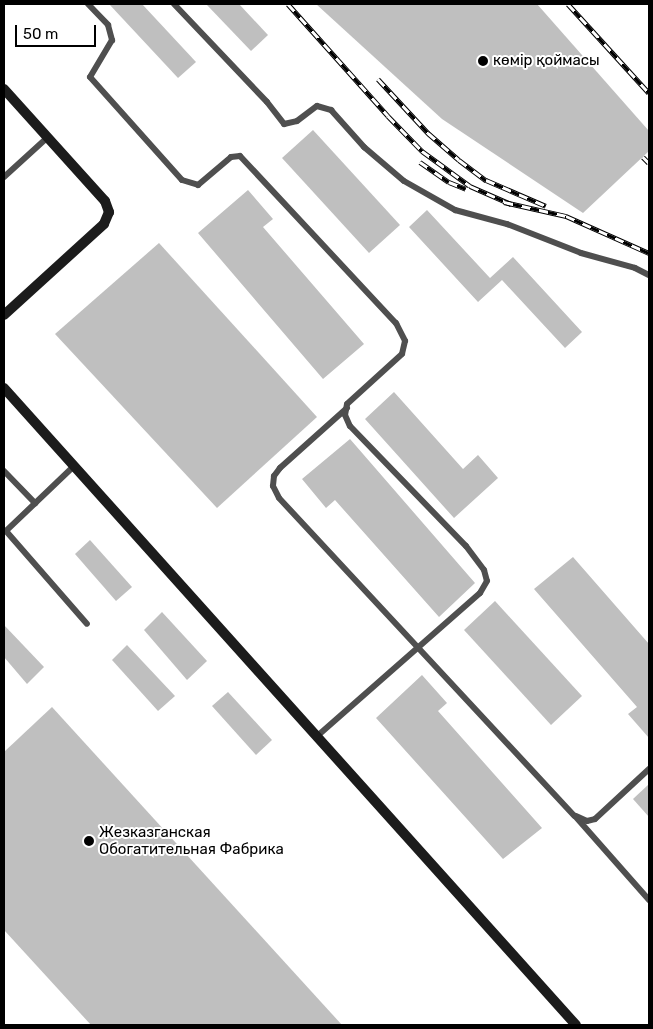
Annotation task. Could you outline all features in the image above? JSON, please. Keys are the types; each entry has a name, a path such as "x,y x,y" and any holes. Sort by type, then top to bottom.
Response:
{"street":[{"path":"4,89 105,200 109,212 104,224 4,315"},
{"path":"4,388 576,1025"}],"lane":[{"path":"88,4 108,26 112,40 90,78 182,180 198,185 231,156 240,156 396,324 404,341 402,354 358,392 347,404 345,415 350,426 466,546 484,570 487,581 480,593 317,736"},
{"path":"174,4 268,102 284,124 297,121 317,106 331,110 364,147 404,181 455,210 507,224 581,253 635,268 649,275"},
{"path":"4,177 48,138"},
{"path":"346,408 280,468 274,476 272,486 286,507 575,816 649,900"},
{"path":"74,466 6,531 87,624"},
{"path":"4,471 35,503"},
{"path":"575,816 587,821 595,819 649,769"}],"building":[{"path":"109,4 142,4 196,62 178,78"},
{"path":"206,4 239,4 268,35 251,51"},
{"name":"көмір қоймасы","path":"316,4 537,4 649,131 649,151 583,213 442,119"},
{"path":"313,130 400,225 369,253 282,158"},
{"path":"248,190 273,219 263,227 364,344 323,379 198,233"},
{"path":"427,210 490,278 513,257 582,332 565,348 502,280 478,302 409,227"},
{"path":"159,243 317,417 217,508 55,334"},
{"path":"394,392 463,469 478,455 498,478 454,518 365,419"},
{"path":"350,439 475,583 439,617 335,500 326,508 302,479"},
{"path":"90,540 132,587 116,601 75,554"},
{"path":"573,557 649,644 649,738 628,714 637,707 534,589"},
{"path":"495,601 582,696 551,725 464,630"},
{"path":"162,612 207,661 187,680 144,630"},
{"path":"4,625 44,667 27,684 4,657"},
{"path":"127,645 175,696 158,711 112,660"},
{"path":"422,675 447,703 438,711 542,828 503,859 376,718"},
{"path":"228,692 272,740 256,755 212,706"},
{"name":"Жезказганская Обогатительная Фабрика","path":"52,707 342,1025 91,1025 4,930 4,752"},
{"path":"649,784 649,817 633,799"}],"railway":[{"path":"288,4 388,116 422,151 470,186 511,204"},
{"path":"568,4 649,93"},
{"path":"378,79 428,133 459,160 486,180 546,206"},
{"path":"643,157 649,163"},
{"path":"420,162 449,182 466,189"},
{"path":"504,202 566,216 649,253"}],"place":[{"name":"көмір қоймасы","path":"483,61"},
{"name":"Жезказганская Обогатительная Фабрика","path":"89,841"}]}
